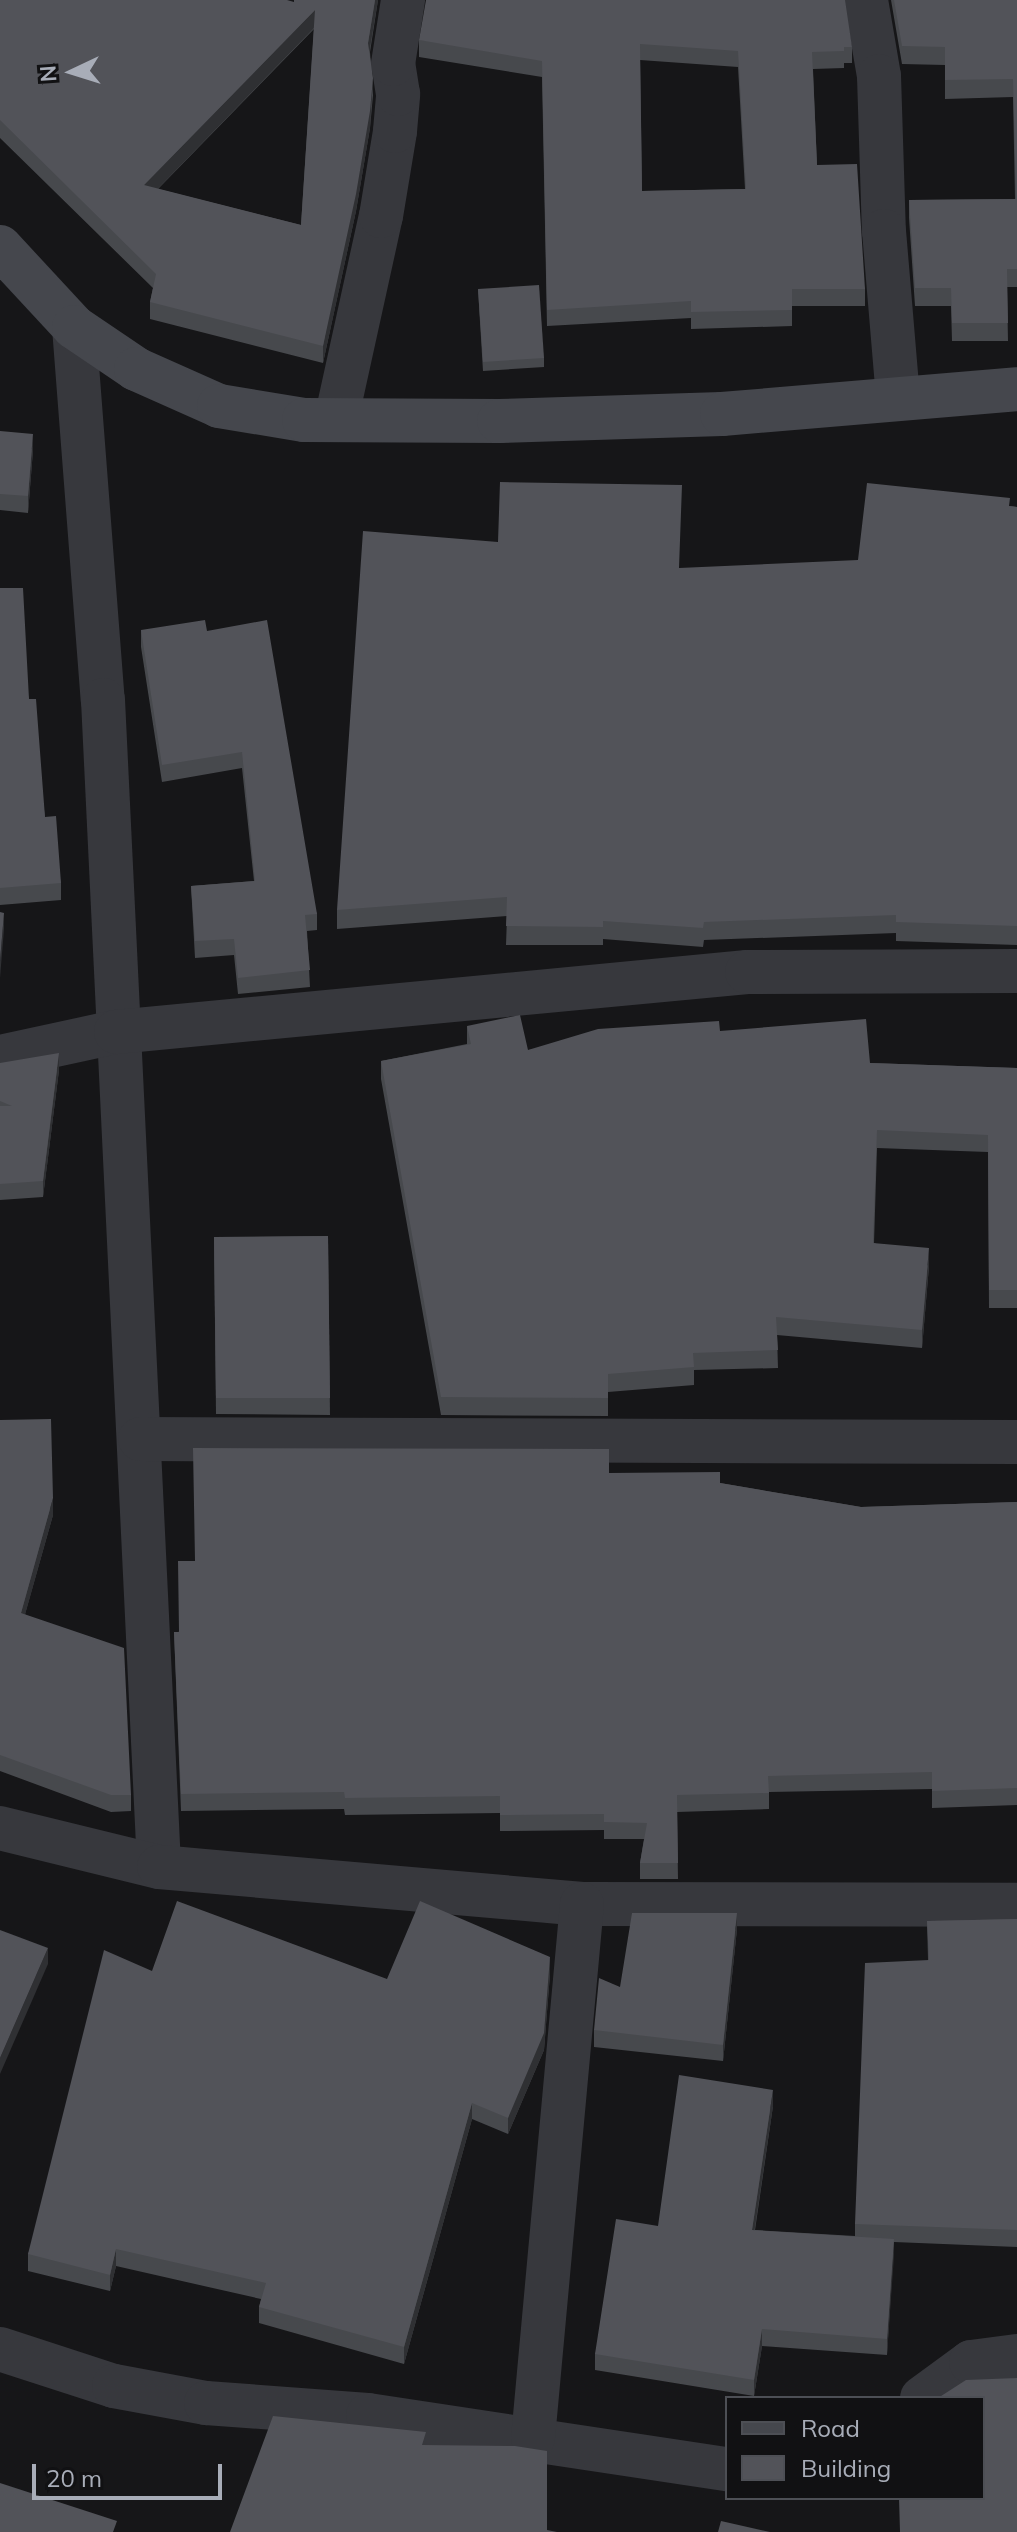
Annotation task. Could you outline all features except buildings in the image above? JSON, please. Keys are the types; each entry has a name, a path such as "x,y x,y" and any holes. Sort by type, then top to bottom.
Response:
{"main road":[{"path":"0,247 74,327 136,369 219,406 304,420 499,421 722,414 898,396 1017,389"}],"street":[{"path":"336,420 381,216 395,131 398,94 393,64 403,0"},
{"path":"866,0 879,76 884,231 898,396"},
{"path":"74,327 103,700 116,1032 140,1439 159,1867"},
{"path":"0,1057 116,1032 747,972 1017,971"},
{"path":"140,1439 1017,1442"},
{"path":"0,1828 159,1867 582,1904 1017,1905"},
{"path":"533,2438 582,1904"},
{"path":"0,2349 114,2386 206,2403 368,2415 725,2469"},
{"path":"925,2396 971,2362 1017,2356"}]}
